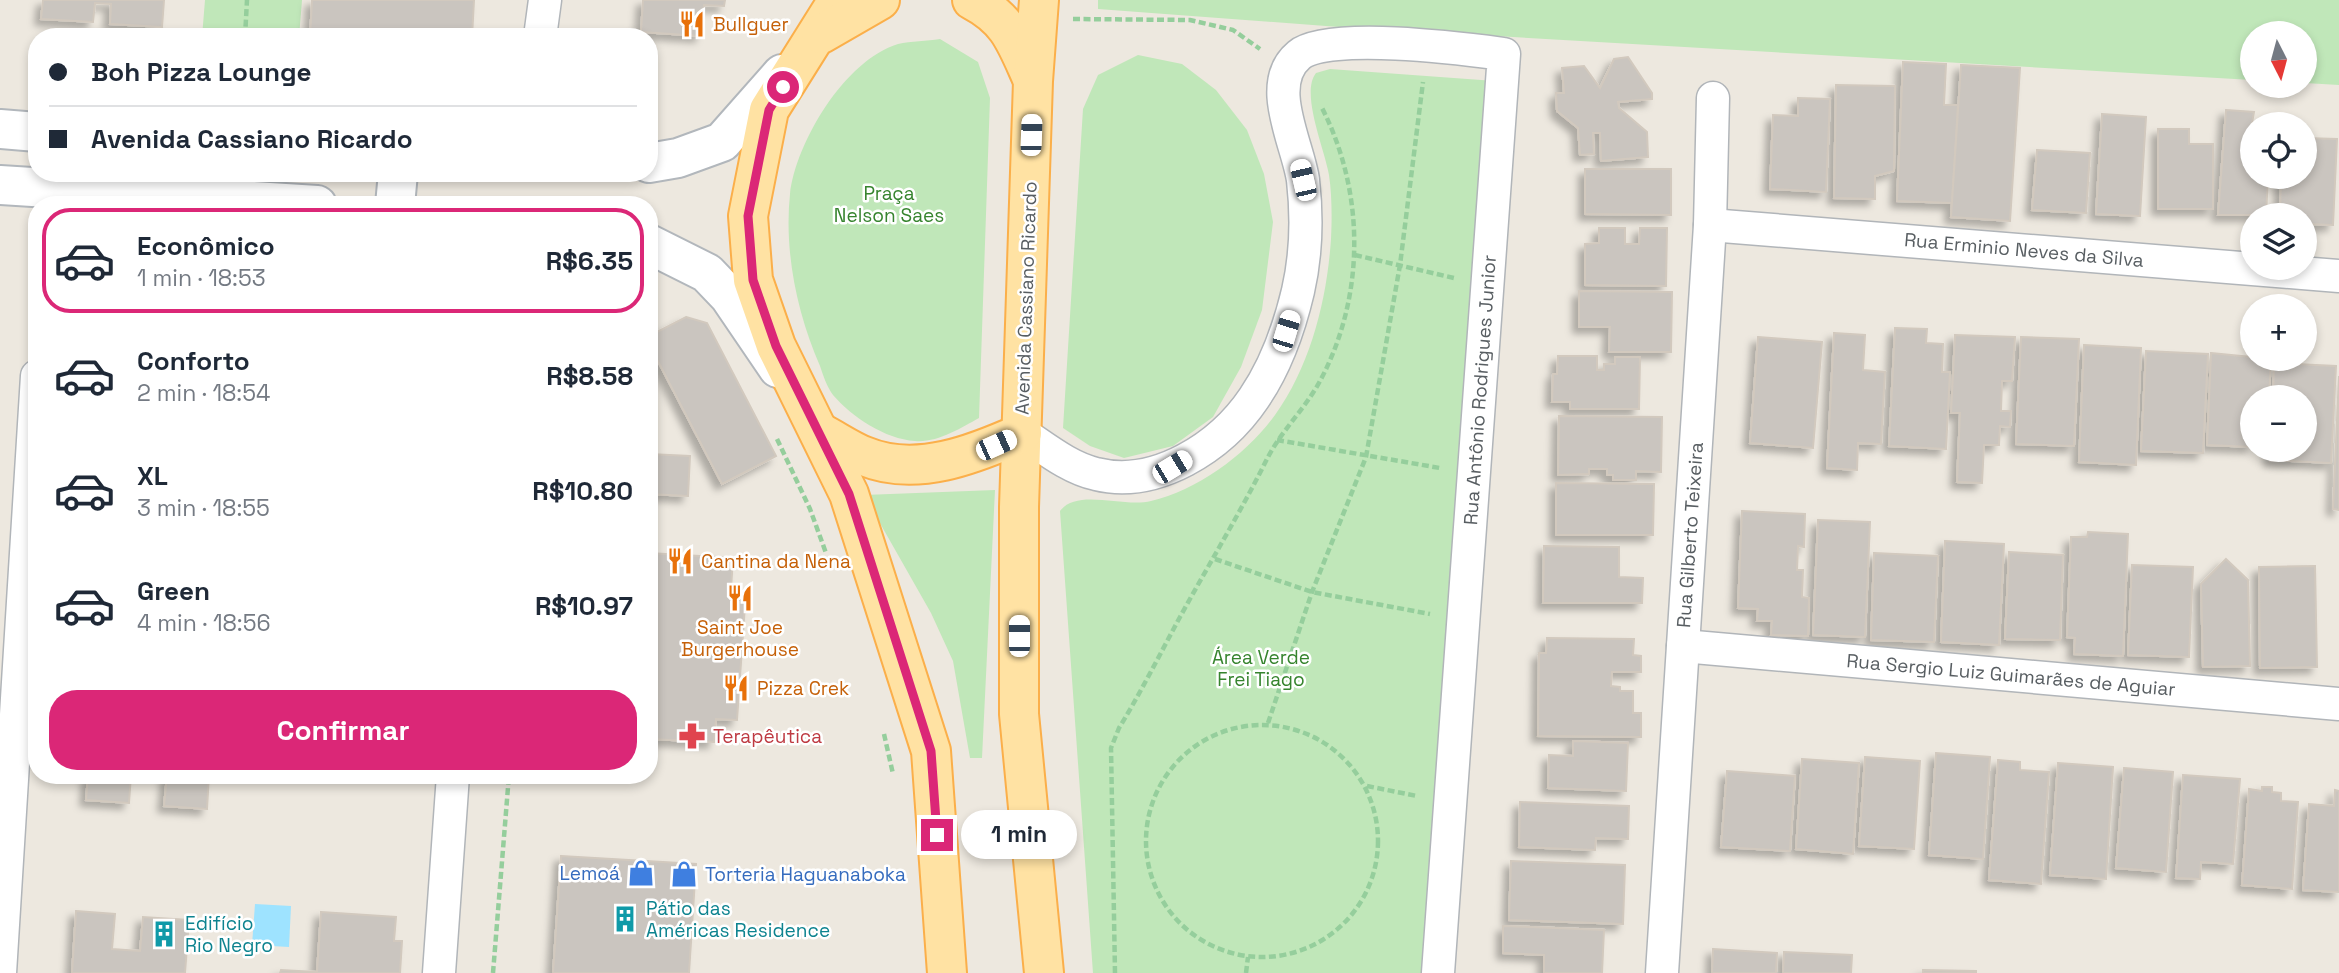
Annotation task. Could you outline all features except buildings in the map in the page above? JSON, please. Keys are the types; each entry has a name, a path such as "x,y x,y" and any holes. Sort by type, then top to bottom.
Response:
{"main road":[{"path":"838,0 769,110 748,216 753,280 776,346 849,494 931,751 947,973"},
{"path":"811,41 880,0"},
{"path":"972,0 990,9 1012,31 1033,81"},
{"name":"Avenida Cassiano Ricardo","path":"1038,10 1033,81 1022,433 1019,714 1044,973"},
{"path":"821,433 865,457 895,464 971,456 1022,433"}],"street":[{"path":"541,28 545,0"},
{"path":"658,161 678,158 722,142 811,41"},
{"name":"Rua Antônio Rodrigues Junior","path":"1285,79 1301,53 1329,46 1412,43 1504,54 1438,973"},
{"path":"1022,433 1066,462 1095,474 1144,476 1172,467 1205,446 1253,400 1280,352 1298,290 1305,236 1303,180 1285,79"},
{"name":"Rua Gilberto Teixeira","path":"1662,973 1710,225 1713,98"},
{"path":"0,129 28,131"},
{"path":"0,185 166,196"},
{"name":"Rua Erminio Neves da Silva","path":"1710,225 2339,275"},
{"path":"658,249 707,274 729,296 821,433"},
{"path":"0,973 28,521"},
{"name":"Rua Sergio Luiz Guimarães de Aguiar","path":"1683,646 2339,704"},
{"path":"439,973 452,784"}],"path":[{"path":"245,28 247,0"},
{"path":"1038,10 1191,20 1233,30 1285,79"},
{"path":"1410,80 1436,82"},
{"path":"1268,723 1312,592 1366,457 1400,265 1423,82"},
{"path":"1115,973 1111,748 1119,728 1215,559 1277,440 1320,381 1335,348 1346,312 1355,255 1348,178 1339,147 1316,97"},
{"path":"1355,255 1457,279"},
{"path":"775,434 810,509 827,558"},
{"path":"1277,440 1442,468"},
{"path":"1215,559 1312,592 1432,614"},
{"path":"880,721 896,786"},
{"path":"1268,723 1326,742 1367,786 1379,827 1377,869 1359,907 1329,937 1290,954 1248,957 1207,944 1174,918 1152,881 1145,840 1153,798 1174,762 1208,736 1268,723"},
{"path":"493,973 508,784"},
{"path":"1367,786 1419,797"},
{"path":"1246,973 1248,957"}],"green space":[{"path":"205,0 302,0 300,28 203,28"},
{"path":"1098,0 2339,0 2339,85 2317,84 2317,21 2240,21 2240,79 1339,27 1098,9"},
{"name":"Praça Nelson Saes","path":"940,39 978,62 990,98 979,418 932,440 915,441 892,436 870,426 841,403 829,388 805,325 794,282 789,238 790,194 802,151 826,106 842,85 878,53 898,44"},
{"path":"1138,55 1182,64 1216,90 1247,130 1264,174 1273,222 1262,310 1241,367 1213,417 1173,446 1124,458 1090,446 1063,428 1083,109 1098,75"},
{"name":"Área Verde Frei Tiago","path":"1330,69 1495,81 1430,973 1093,973 1060,511 1068,504 1078,501 1151,501 1169,496 1204,479 1250,443 1288,396 1315,331 1329,262 1332,223 1330,183 1311,94 1316,73"},
{"path":"995,490 982,758 970,758 953,661 931,613 864,495"}],"water":[{"path":"255,904 291,906 289,947 252,945"}],"place":[{"name":"Bullguer","path":"692,24"},
{"name":"Cantina da Nena","path":"680,561"},
{"name":"Saint Joe Burgerhouse","path":"740,598"},
{"name":"Pizza Crek","path":"736,688"},
{"name":"Terapêutica","path":"692,736"},
{"name":"Lemoá","path":"641,873"},
{"name":"Torteria Haguanaboka","path":"684,874"},
{"name":"Pátio das Américas Residence","path":"625,919"},
{"name":"Edifício Rio Negro","path":"164,934"}],"route":[{"path":"783,87 769,110 748,216 753,280 776,346 849,494 931,751 937,835"}]}
